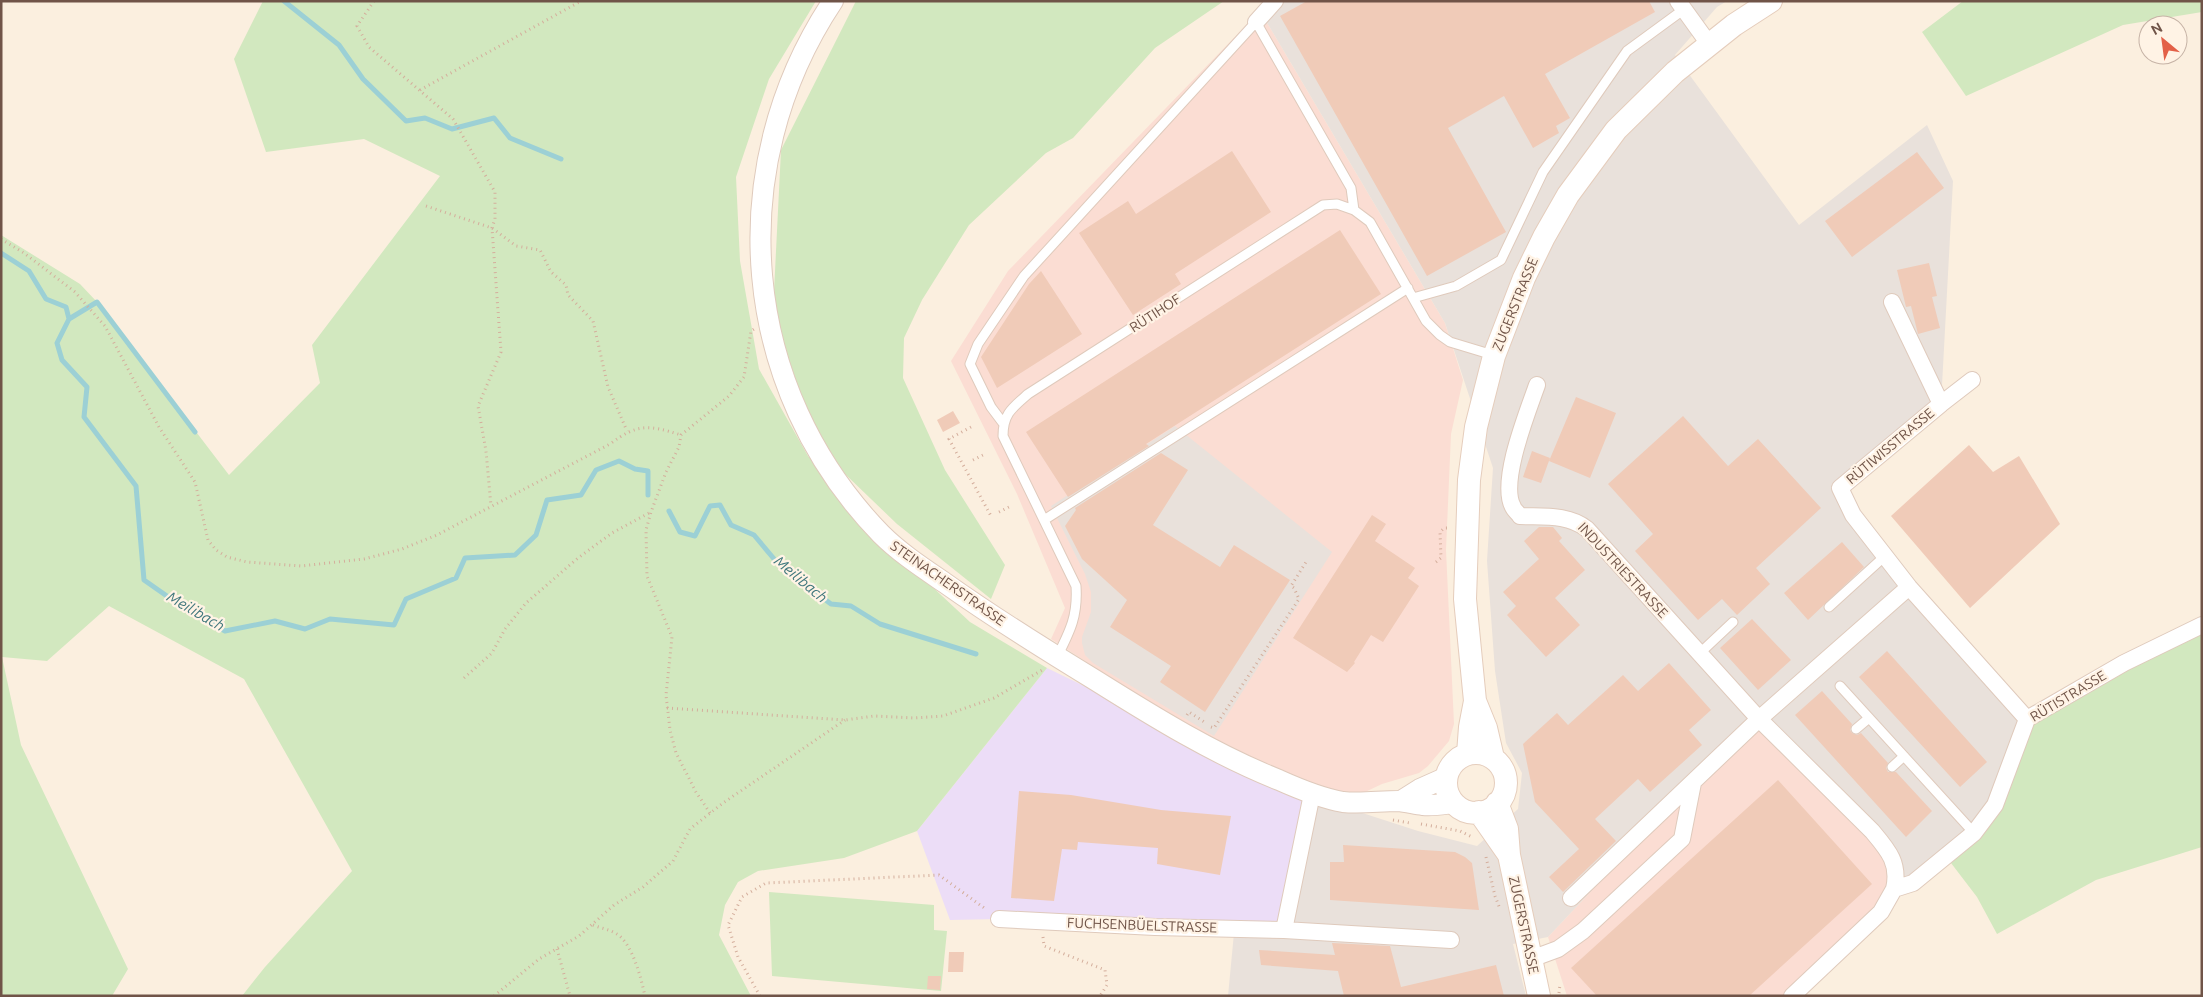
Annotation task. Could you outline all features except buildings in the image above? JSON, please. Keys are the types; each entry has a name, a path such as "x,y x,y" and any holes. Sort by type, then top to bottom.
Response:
{"main road":[{"name":"ZUGERSTRASSE","path":"1468,754 1470,727 1475,701 1465,599 1467,514 1476,427 1494,356 1524,278 1568,195 1627,119 1675,72 1709,44 1771,1"},
{"name":"ZUGERSTRASSE","path":"1475,701 1486,728 1493,758"},
{"path":"1481,753 1493,758 1501,766 1505,777 1504,794 1488,808 1465,810 1453,803 1447,790 1447,777 1452,765 1468,754 1481,753"},
{"name":"ZUGERSTRASSE","path":"1488,808 1509,855 1531,959 1549,994"}],"street":[{"name":"STEINACHERSTRASSE","path":"833,1 808,44 787,88 768,153 760,221 760,259 769,323 790,394 809,435 829,470 852,503 884,537 971,602 1176,729 1240,764 1312,794 1344,802 1401,801 1424,805 1453,803"},
{"path":"1256,22 1275,1"},
{"path":"1680,6 1709,44"},
{"name":"RÜTIWISSTRASSE","path":"1892,302 1941,404"},
{"name":"RÜTIWISSTRASSE","path":"1972,380 1840,488 1853,515 1909,587 2027,719"},
{"name":"INDUSTRIESTRASSE","path":"1537,385 1521,430 1512,465 1510,494 1512,506 1520,516 1556,517 1576,520 1587,529 1759,719 1886,847 1894,863 1897,876 1894,888"},
{"path":"1571,898 1759,719 1909,587"},
{"name":"RÜTISTRASSE","path":"1894,888 1913,883 1974,833 1995,805 2027,719 2124,663 2202,625"},
{"path":"1401,801 1420,789 1447,777"},
{"path":"1531,959 1558,949 1583,931 1682,838 1693,782"},
{"path":"1284,930 1312,794"},
{"path":"1792,996 1882,912 1894,888"},
{"name":"FUCHSENBÜELSTRASSE","path":"999,919 1155,927 1284,930 1451,940"}],"lane":[{"path":"1413,298 1456,286 1501,260 1543,172 1628,51 1680,6"},
{"path":"1057,657 1073,626 1077,604 1076,586 1003,436 1003,423 991,407 970,364 978,344 1024,276 1256,22 1351,188 1354,210"},
{"name":"RÜTIHOF","path":"1003,423 1012,409 1028,394 1323,205 1337,204 1354,210 1370,222 1426,321 1440,335 1450,342 1494,356"},
{"path":"1044,520 1408,288"},
{"path":"1829,607 1886,556"},
{"path":"1700,653 1733,622"},
{"path":"1840,686 1974,833"},
{"path":"1856,728 1869,718"},
{"path":"1892,767 1904,756"}],"path":[{"path":"374,1 357,26 369,47 452,119 465,138 495,192 495,219 492,228 501,352 478,406 486,451 491,506"},
{"path":"420,90 581,1"},
{"path":"426,206 492,228 516,246 540,250 552,272 566,284 568,295 593,321 608,387 627,430"},
{"path":"1,239 24,253 75,292 105,326 159,428 195,482 208,540 216,550 227,557 247,562 301,566 364,558 402,549 437,534 610,444 627,430 653,426 681,435"},
{"path":"710,813 696,792 676,753 666,695 672,637 647,576 646,530 666,472 679,447 681,435 729,396 744,377 752,331 756,328"},
{"path":"971,427 949,439 991,516"},
{"path":"973,460 985,454"},
{"path":"999,512 1011,506"},
{"path":"464,678 492,653 505,629 526,604 578,558 619,528 651,512"},
{"path":"1436,562 1441,558 1440,532 1444,528 1450,528"},
{"path":"1176,729 1189,712 1214,728 1299,599 1294,588 1291,586 1306,562"},
{"path":"667,708 845,720 874,716 914,718 944,716 994,698 1021,684 1045,669 1057,657"},
{"path":"494,996 539,959 592,925 614,905 643,887 672,861 690,829 710,813 845,720"},
{"path":"1392,820 1460,831 1480,840"},
{"path":"1485,855 1494,896 1500,911"},
{"path":"760,996 738,957 728,925 742,897 766,882 939,875 999,919"},
{"path":"1494,896 1496,892"},
{"path":"1040,921 1044,946 1105,970 1107,985 1100,996"},
{"path":"592,925 617,933 629,948 641,978 644,996"},
{"path":"557,949 570,996"},
{"path":"1549,994 1560,984"}],"shaded area":[{"path":"1278,1 1727,1 1717,7 1675,55 1799,225 1927,125 1953,181 1941,404 1840,488 1853,515 2027,719 1974,833 1894,889 1894,863 1759,719 1693,783 1548,937 1513,944 1526,996 1228,996 1234,933 1313,797 1418,831 1477,846 1518,809 1522,773 1506,743 1495,671 1487,561 1493,468 1445,323 1260,11"},
{"path":"1260,11 1445,323 1463,380 1451,434 1446,550 1454,724 1449,741 1428,766 1419,773 1382,784 1344,802 1209,741 1051,639 1065,608 1017,494 951,361 1008,271"},
{"path":"1175,426 1332,552 1214,736 1093,663 1085,655 1082,637 1091,612 1091,592 1085,574 1051,506"},
{"path":"1047,668 1309,795 1283,929 999,919 950,920 917,831"},
{"path":"1759,719 1873,831 1895,891 1792,996 1567,996 1548,937 1693,783"}],"green space":[{"path":"263,1 816,1 769,79 736,177 740,261 759,369 808,456 881,539 970,622 1047,668 917,831 844,858 758,871 738,882 725,905 719,935 751,996 242,996 265,967 352,871 244,679 109,606 47,661 2,657 21,745 128,969 112,996 1,996 1,235 80,284 97,302 229,475 320,383 312,345 440,176 364,139 266,152 234,59"},
{"path":"856,1 1224,1 1155,48 1073,138 1046,153 969,225 922,300 904,338 903,378 945,470 1005,565 991,599 897,524 819,449 773,312 781,150"},
{"path":"1963,1 2202,1 2202,12 2184,15 2138,15 2138,23 2123,25 1966,96 1922,32"},
{"path":"2202,625 2202,847 2096,880 1997,934 1977,897 1951,863 1956,849 1974,833 2027,719"},
{"path":"769,892 934,905 934,930 947,931 941,991 772,976"}],"waterway":[{"path":"284,1 339,45 363,79 406,121 425,118 452,129 494,118 510,138 561,159"},
{"name":"Meilibach","path":"1,253 29,271 46,299 66,307 69,319 57,343 62,360 87,387 84,417 136,486 144,580 184,608 225,631 275,621 305,629 330,619 394,625 406,599 456,578 465,558 515,555 536,535 547,500 581,495 596,470 619,461 635,469 648,471 648,495"},
{"path":"69,319 97,302 195,432"},
{"name":"Meilibach","path":"669,511 680,532 695,536 710,506 720,505 731,525 754,535 780,566 831,604 851,606 880,624 976,654"}]}
